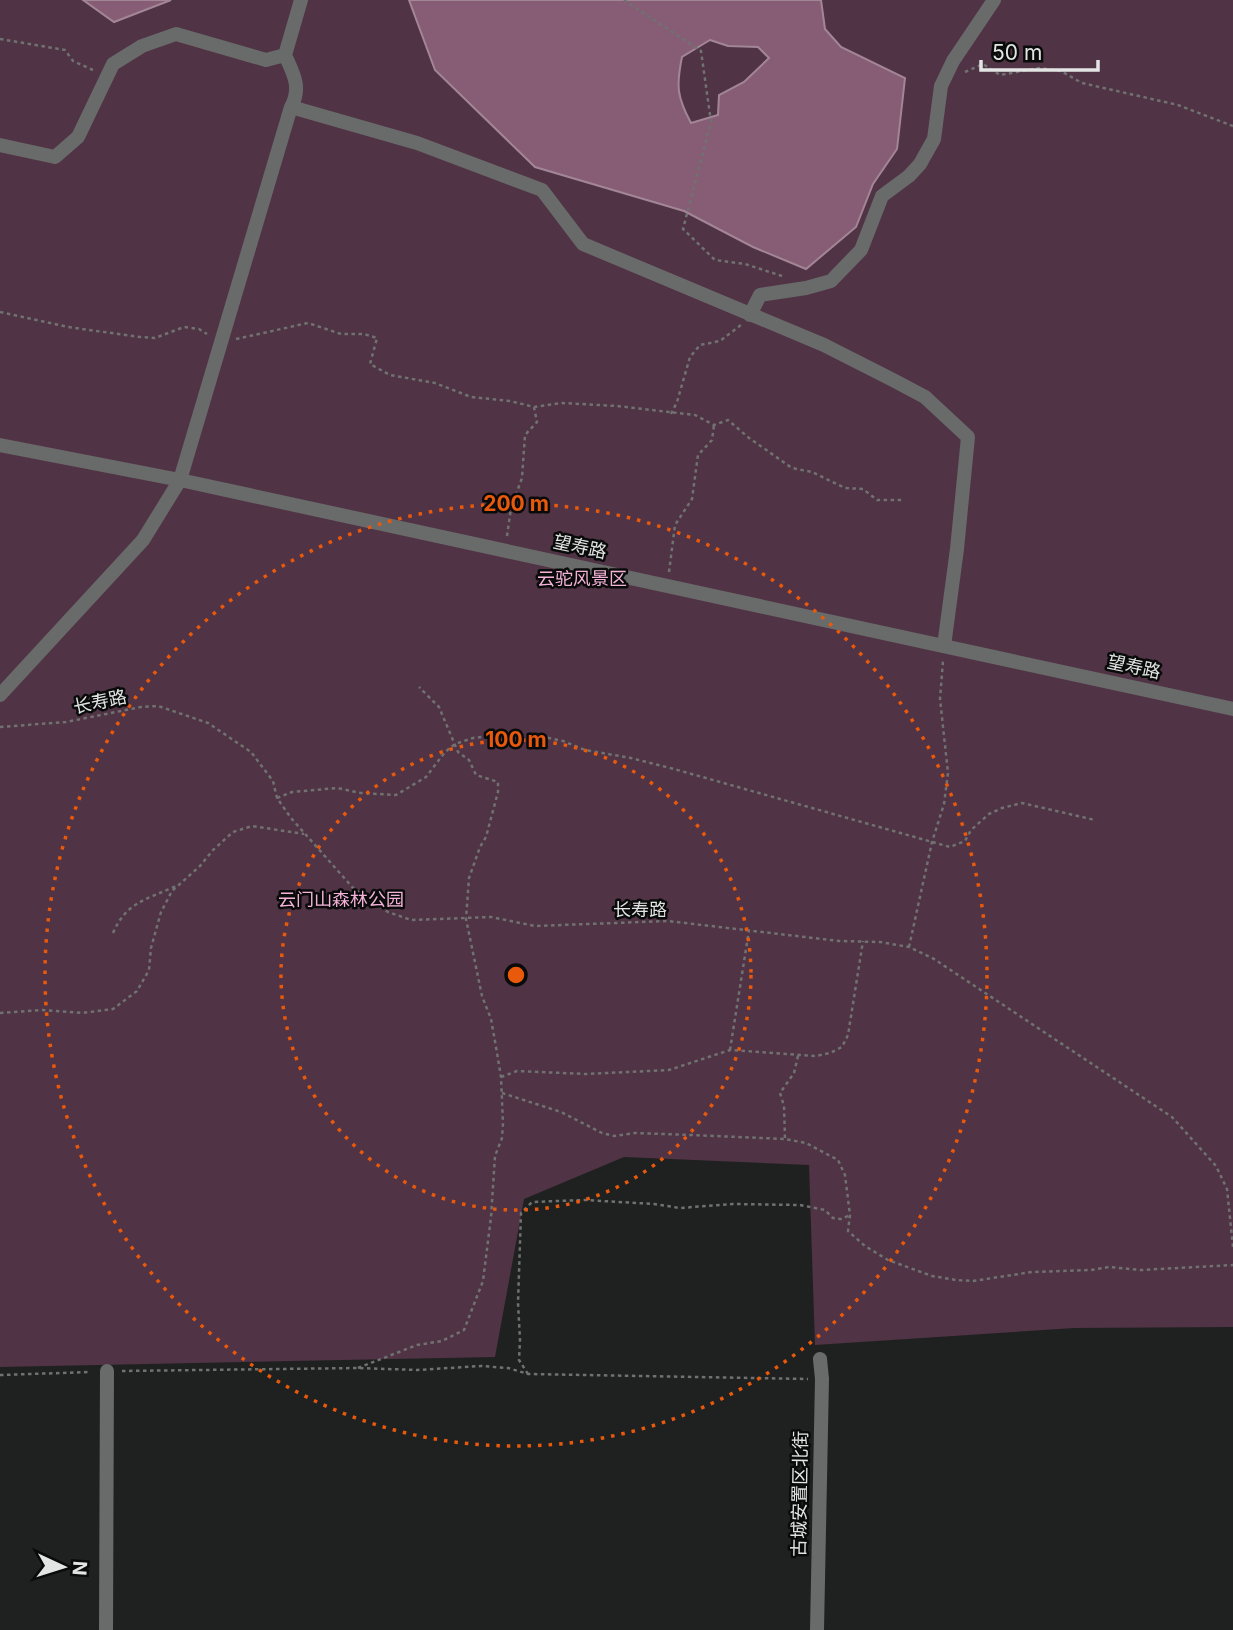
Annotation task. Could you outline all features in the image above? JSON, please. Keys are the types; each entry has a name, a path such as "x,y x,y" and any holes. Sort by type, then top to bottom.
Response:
{"street":[{"path":"0,695 143,540 180,480 291,107 296,98 297,80 285,55 301,0"},
{"path":"750,314 760,295 831,281 861,250 882,196 920,164 934,139 941,86 953,61 995,0"},
{"path":"0,145 55,157 78,137 113,64 142,46 176,34 266,60 285,55"},
{"path":"291,107 417,143 542,190 583,244 824,345 925,397 968,437 944,646"},
{"name":"望寿路","path":"0,445 180,480 1233,709"},
{"name":"古城安置区北街","path":"817,1630 822,1379 820,1359"},
{"path":"106,1630 107,1371"}],"path":[{"path":"624,0 701,51 711,122 683,229 715,260 745,264 789,279 806,288"},
{"path":"0,39 65,50 72,61 85,68 108,74"},
{"path":"963,73 983,64 1000,75 1039,68 1061,71 1082,83 1178,105 1233,127"},
{"path":"0,312 68,327 91,328 140,337 155,338 184,327 199,329 221,342 308,324 341,334 364,334 377,338 370,364 390,375 435,383 471,397 510,401 534,407 584,404 695,415 714,425 728,420 748,438 792,468 812,472 845,488 863,489 877,500 902,500"},
{"path":"671,414 690,357 700,345 720,341 736,331 750,314"},
{"path":"502,550 509,532 511,509 523,478 526,435 537,422 534,407"},
{"path":"667,585 676,526 692,499 698,455 712,440 714,425"},
{"path":"909,947 932,842 944,804 948,773 940,699 944,646"},
{"path":"358,1368 417,1345 442,1341 464,1330 483,1281 495,1156 502,1138 501,1077 491,1019 482,996 467,919 469,878 486,837 498,792 498,782 476,775 469,760 458,752 439,707 419,687"},
{"name":"长寿路","path":"0,727 66,722 158,706 208,723 251,752 273,781 277,798 304,834 354,889 388,912 411,920 491,917 535,926 668,922 909,947 934,959 1172,1117 1216,1166 1227,1189 1233,1247"},
{"path":"277,798 292,792 337,788 361,793 396,794 426,777 445,752 455,744 490,736 544,737 585,750 674,769 950,847 965,841 971,830 989,814 1002,807 1022,803 1096,820"},
{"path":"0,1013 42,1010 82,1013 113,1009 136,991 149,970 151,948 161,912 172,891 233,832 252,825 304,834"},
{"path":"113,933 119,919 132,905 179,884"},
{"path":"730,1050 749,930"},
{"path":"501,1077 517,1071 586,1074 669,1070 730,1050 798,1056 830,1053 842,1046 848,1035 863,942"},
{"path":"785,1139 784,1106 780,1093 794,1073 798,1056"},
{"path":"502,1093 561,1112 602,1133 614,1136 635,1133 785,1139 806,1143 838,1160 845,1175 850,1214 848,1231 865,1246 888,1260 932,1276 973,1281 1032,1272 1233,1265"},
{"path":"528,1374 519,1360 518,1303 521,1213 532,1202 584,1200 680,1208 733,1204 800,1205 825,1210 833,1218 841,1219 850,1214"},
{"path":"0,1375 107,1371 358,1368 417,1370 481,1366 508,1368 528,1374 822,1379"}],"green space":[{"name":"云驼风景区","path":"0,0 1233,0 1233,1327 1074,1328 815,1345 809,1165 624,1157 524,1199 495,1357 0,1367"}],"shaded area":[{"path":"83,0 171,0 114,22"},
{"path":"409,0 821,0 825,29 841,47 905,78 897,149 873,184 856,227 806,269 753,247 684,211 535,167 435,70","holes":["710,40 728,46 758,47 769,58 744,82 719,95 718,115 691,123 679,91 682,57"]}],"park label":[{"name":"云门山森林公园","path":"341,900"}]}
